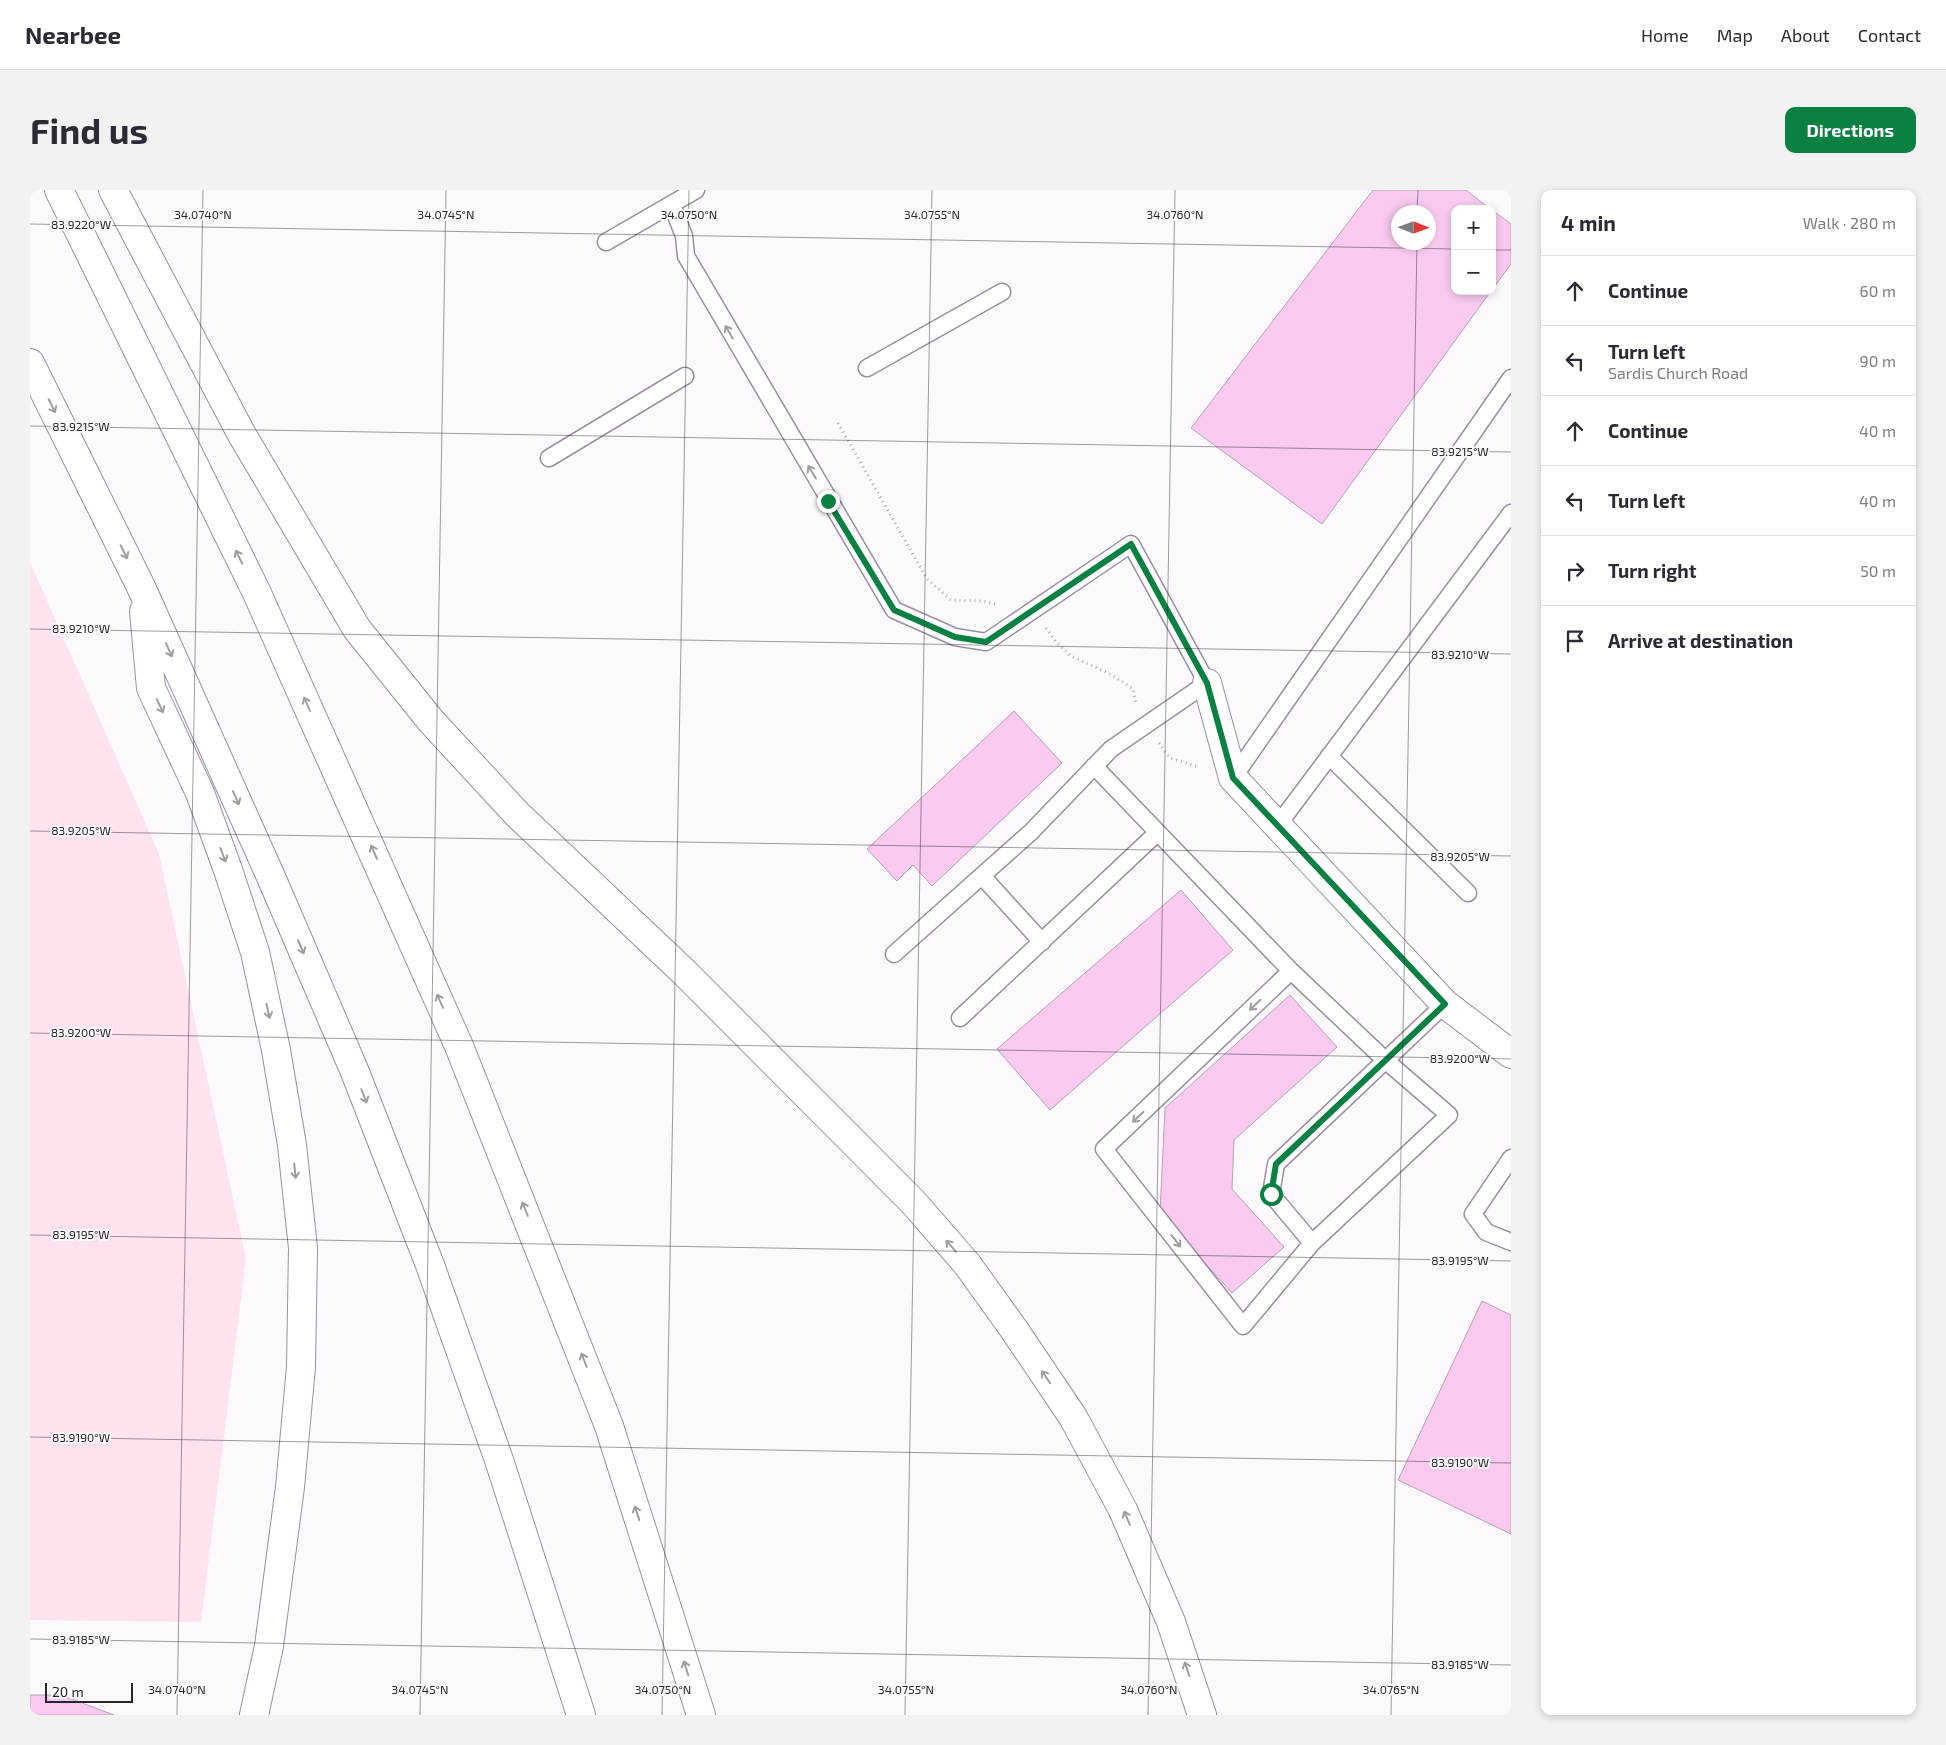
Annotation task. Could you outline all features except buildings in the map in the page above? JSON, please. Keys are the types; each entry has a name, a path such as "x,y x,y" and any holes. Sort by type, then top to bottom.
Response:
{"main road":[{"path":"59,190 256,591 460,1046 609,1426 700,1715"},
{"path":"113,190 241,433 357,628 431,721 517,814 685,973 913,1202 967,1264 1013,1328 1073,1417 1123,1510 1171,1622 1202,1715"},
{"path":"30,362 142,589 272,877 354,1072 423,1247 499,1460 580,1715"},
{"path":"142,589 151,688 200,793 255,952 276,1050 292,1145 303,1248 301,1367 290,1487 269,1646 254,1715"},
{"path":"1207,683 1233,778 1445,1004 1511,1054"}],"lane":[{"path":"606,242 696,190"},
{"path":"672,205 684,236 686,256 894,610 955,637 986,642 1131,544 1207,683 1111,749 1031,832 894,954"},
{"path":"867,368 1002,292"},
{"path":"549,458 685,376"},
{"path":"1233,778 1511,378"},
{"path":"1278,825 1511,513"},
{"path":"1329,756 1468,893"},
{"path":"1094,766 1290,972 1385,1060 1449,1115 1312,1243 1243,1326 1104,1149 1290,972"},
{"path":"960,1018 1157,833"},
{"path":"982,876 1042,942"},
{"path":"1312,1243 1271,1194 1276,1164 1445,1004"},
{"path":"1511,1158 1473,1214 1486,1232 1511,1242"}],"path":[{"path":"838,424 927,579 951,600 983,601 999,605"}],"shaded area":[{"path":"30,562 159,854 246,1259 201,1622 30,1620"}],"route":[{"path":"828,501 894,610 955,637 986,642 1131,544 1207,683 1233,778 1445,1004 1276,1164 1271,1194"}]}
